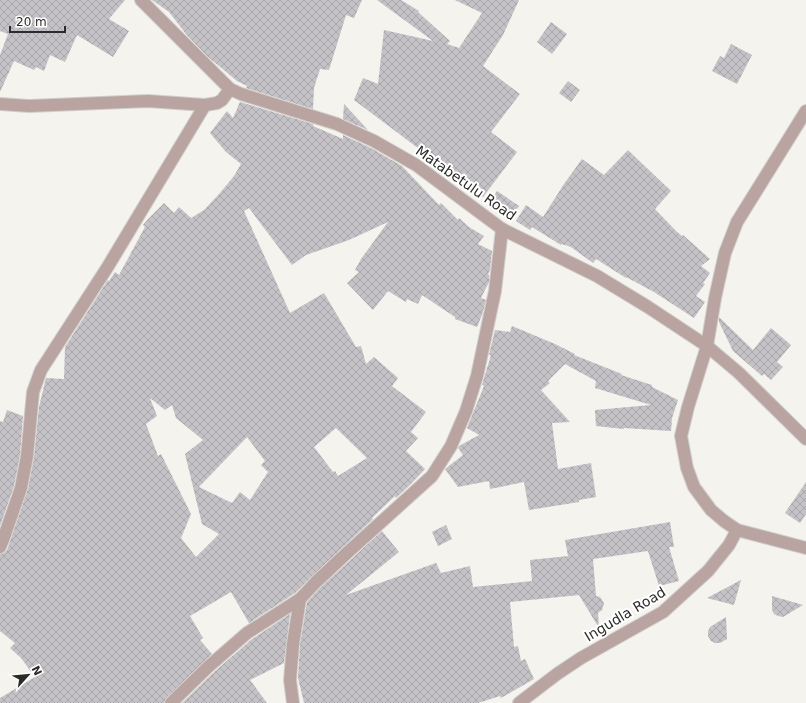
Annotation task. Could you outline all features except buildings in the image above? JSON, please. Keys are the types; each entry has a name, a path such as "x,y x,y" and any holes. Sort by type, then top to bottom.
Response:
{"street":[{"name":"Matabetulu Road","path":"141,0 230,89 241,94 337,124 374,140 416,165 502,229 596,276 648,306 707,346 739,373 806,439"},
{"path":"0,104 29,106 148,101 205,105 217,103 222,100 230,89"},
{"path":"0,547 21,488 27,456 33,392 41,370 107,268 205,105"},
{"path":"806,111 737,222 726,253 715,298 707,346 688,407 681,436 687,468 694,486 711,510 737,530 806,548"},
{"path":"171,703 246,633 300,599 348,552 432,476 451,446 466,411 477,376 495,291 502,229"},
{"name":"Ingudla Road","path":"519,703 581,658 663,612 708,571 729,545 737,530"},
{"path":"293,703 290,680 292,644 300,599"}]}
